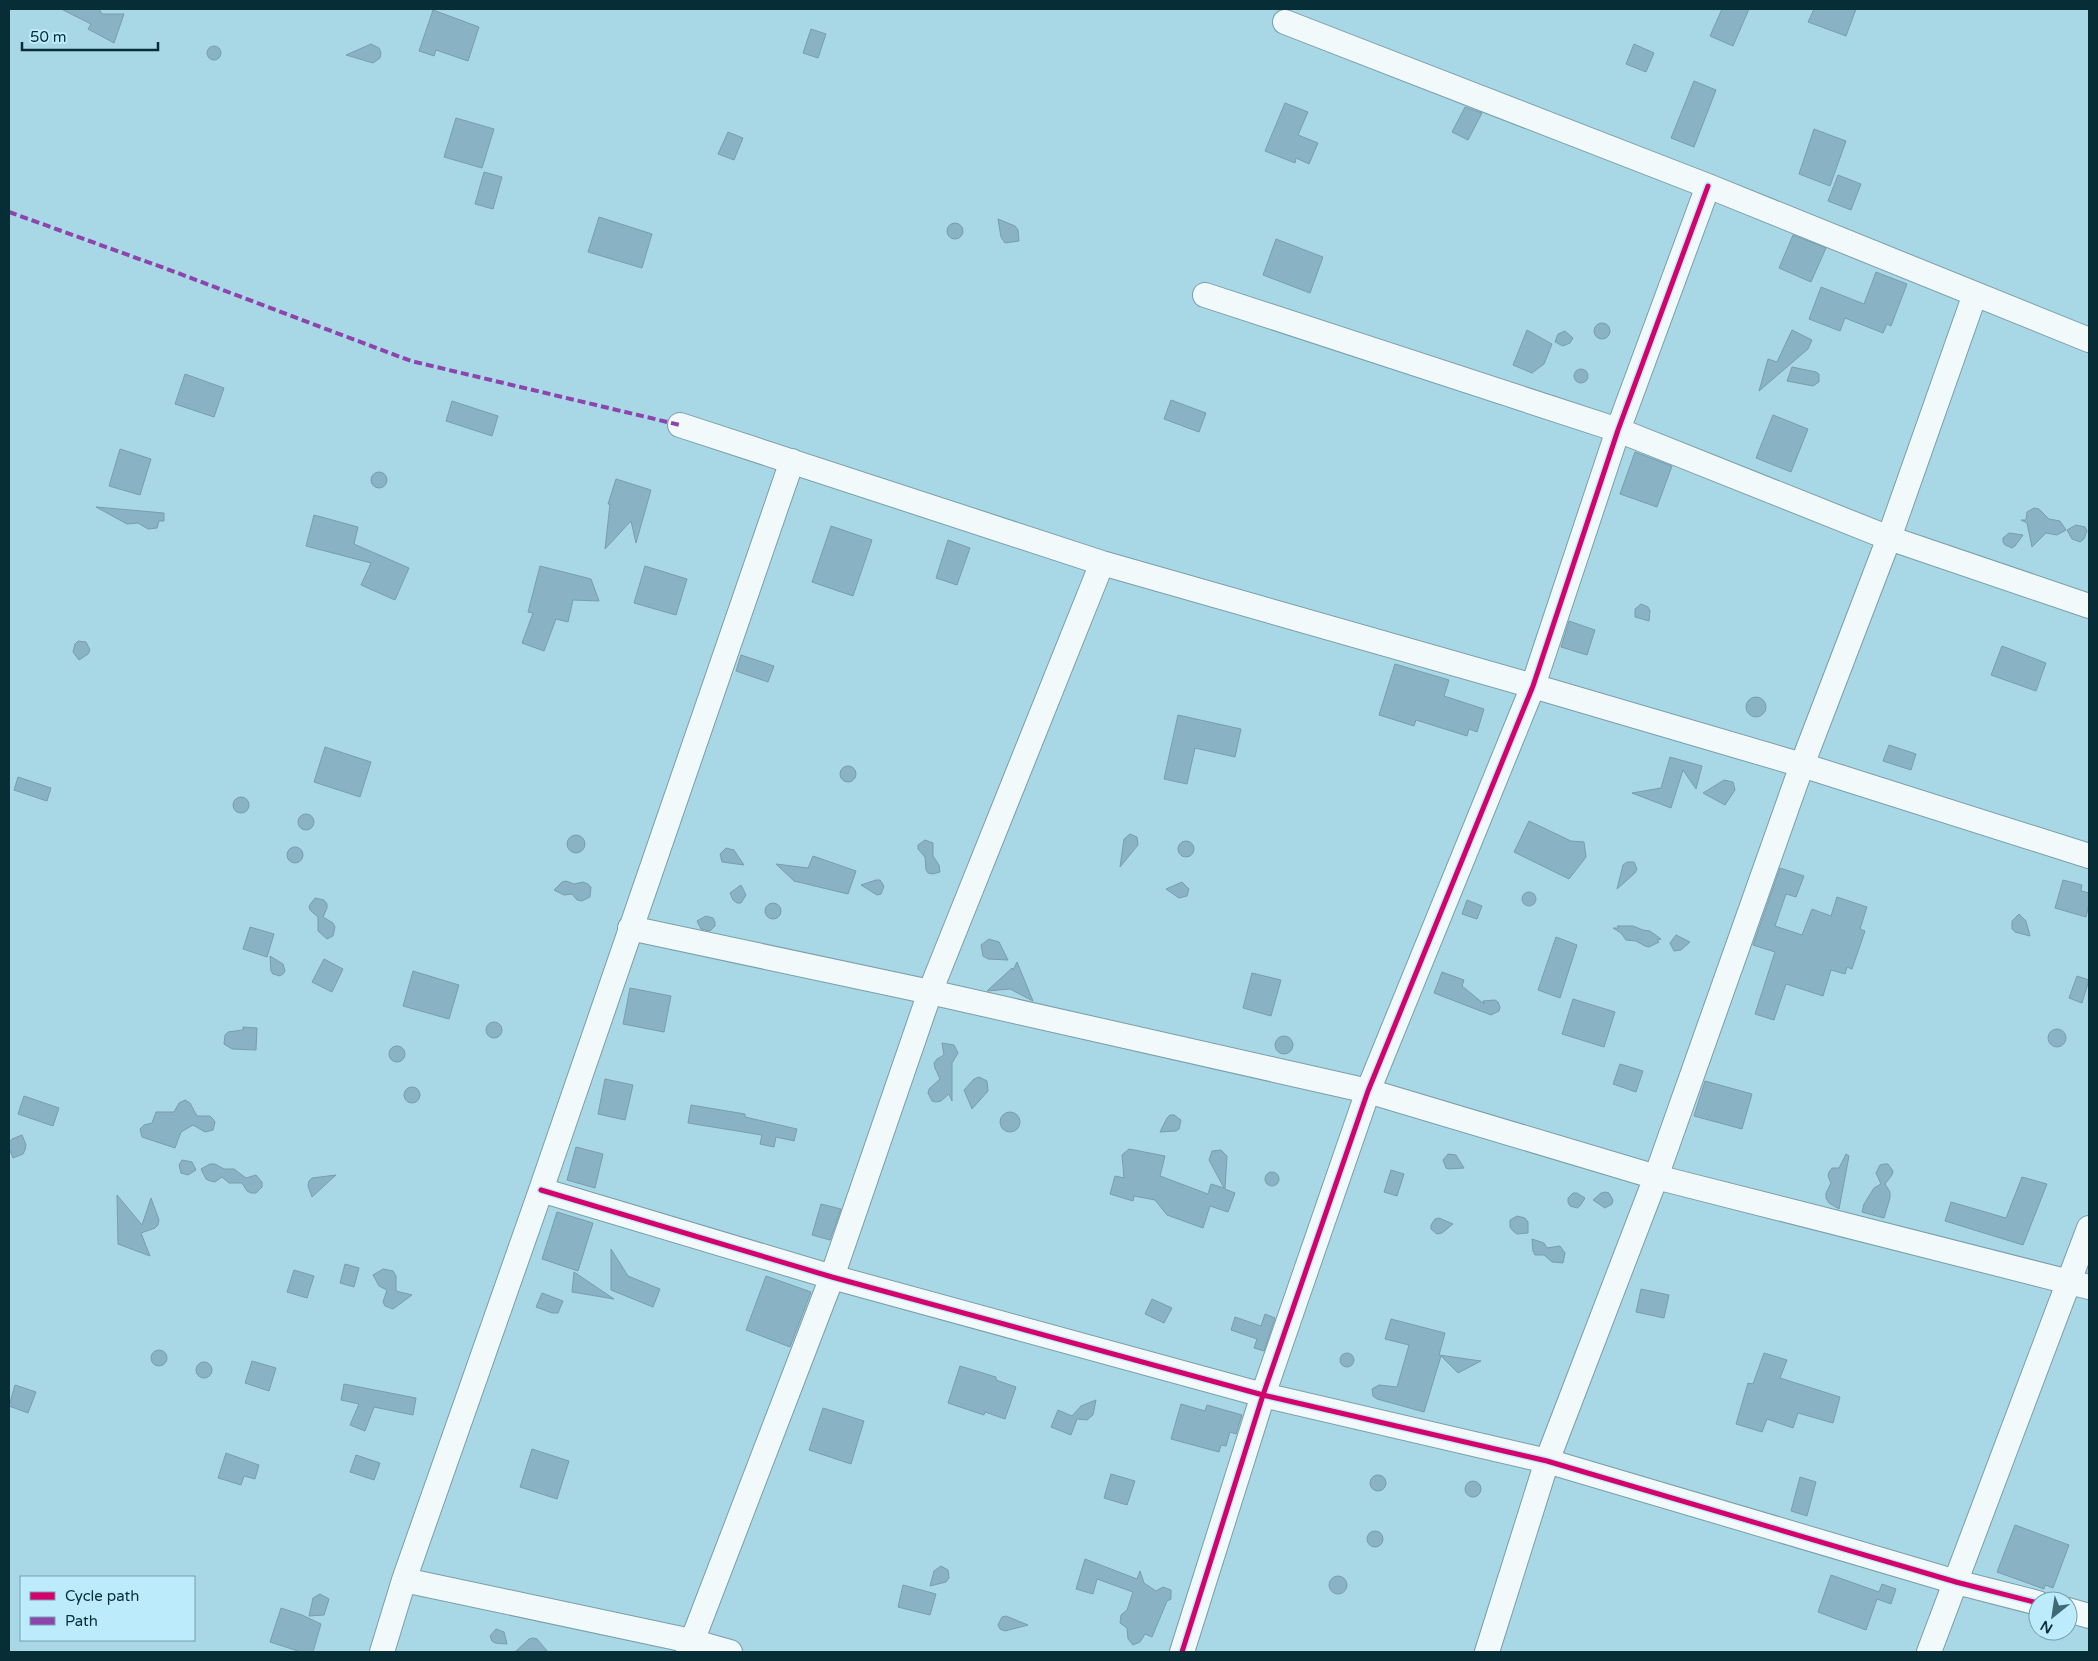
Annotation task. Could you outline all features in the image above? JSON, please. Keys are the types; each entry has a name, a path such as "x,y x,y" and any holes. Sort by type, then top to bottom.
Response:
{"street":[{"path":"1285,22 1708,186 2089,340"},
{"path":"1182,1652 1263,1395 1368,1091 1533,686 1618,430 1708,186"},
{"path":"1487,1652 1547,1461 1656,1177 1802,765 1889,538 1975,294"},
{"path":"1205,295 1618,430 1889,538 2089,606"},
{"path":"680,425 1102,563 1802,765 2089,856"},
{"path":"382,1652 404,1580 541,1190 792,462"},
{"path":"690,1646 832,1277 930,992 1102,563"},
{"path":"630,928 930,992 1368,1091 1656,1177 2079,1284"},
{"path":"541,1190 832,1277 1263,1395 1547,1461 1956,1582 2028,1600"},
{"path":"1930,1652 1956,1582 2079,1284 2089,1228"},
{"path":"404,1580 690,1646 730,1652"}],"building":[{"path":"61,9 99,9 102,14 124,14 114,43 88,29 91,24"},
{"path":"1722,9 1749,9 1733,46 1710,36"},
{"path":"1814,9 1856,9 1846,36 1808,22"},
{"path":"433,10 479,27 468,61 436,50 434,56 419,51"},
{"path":"811,29 826,34 818,58 803,53"},
{"path":"371,44 379,48 381,53 380,58 373,63 346,55"},
{"path":"1634,44 1654,53 1646,72 1626,64"},
{"path":"211,46 217,46 221,53 217,60 211,60 207,56 207,50"},
{"path":"1694,81 1716,90 1694,147 1671,138"},
{"path":"1285,103 1308,112 1298,135 1318,143 1309,164 1296,158 1295,163 1265,151"},
{"path":"1465,107 1482,113 1468,140 1452,132"},
{"path":"456,118 494,129 482,168 444,157"},
{"path":"1814,129 1846,141 1830,186 1799,174"},
{"path":"728,132 743,138 734,160 718,154"},
{"path":"484,172 502,177 493,209 475,204"},
{"path":"1838,175 1861,184 1851,210 1828,201"},
{"path":"599,217 652,234 642,268 588,252"},
{"path":"998,219 1015,226 1018,230 1019,241 1005,243 1001,237"},
{"path":"955,223 963,231 955,239 947,231"},
{"path":"1793,235 1826,248 1811,282 1779,268"},
{"path":"1276,239 1323,257 1310,293 1263,275"},
{"path":"1876,272 1907,284 1891,326 1887,324 1883,333 1845,318 1840,331 1809,319 1821,287 1864,304"},
{"path":"1602,323 1610,331 1602,339 1594,331"},
{"path":"1527,330 1552,344 1544,364 1532,373 1513,365"},
{"path":"1792,330 1812,340 1808,349 1759,391 1768,359 1777,362"},
{"path":"1565,331 1573,338 1570,343 1563,346 1555,342 1558,334"},
{"path":"1792,367 1816,372 1819,374 1819,382 1813,386 1787,381"},
{"path":"1578,369 1584,369 1588,376 1584,383 1578,383 1574,379 1574,373"},
{"path":"185,374 224,388 214,417 175,404"},
{"path":"1171,400 1206,413 1199,432 1164,419"},
{"path":"452,401 498,416 492,436 446,421"},
{"path":"1773,415 1808,429 1791,472 1756,458"},
{"path":"120,449 151,459 140,495 109,486"},
{"path":"1635,452 1672,466 1657,507 1620,494"},
{"path":"379,472 385,474 387,480 385,486 379,488 373,486 371,480 373,474"},
{"path":"616,479 651,490 636,543 631,521 605,549 610,504 608,504"},
{"path":"96,507 164,513 164,521 159,521 157,528 148,529 138,523 127,524"},
{"path":"2034,508 2039,509 2049,519 2060,521 2066,530 2057,535 2046,533 2032,547 2027,523 2021,520 2026,520 2027,512"},
{"path":"314,515 358,527 354,544 409,568 395,600 361,585 371,563 306,546"},
{"path":"2076,525 2085,527 2087,531 2084,539 2080,542 2072,539 2067,530"},
{"path":"831,526 872,540 853,596 812,582"},
{"path":"2009,533 2023,535 2012,548 2003,542 2003,538"},
{"path":"948,540 970,548 957,585 936,578"},
{"path":"540,566 591,579 599,601 573,600 568,622 556,619 544,651 522,643 533,613 528,612"},
{"path":"645,566 687,579 676,615 634,603"},
{"path":"1641,604 1648,607 1650,611 1649,621 1635,617 1635,609"},
{"path":"1569,621 1595,630 1587,655 1561,647"},
{"path":"78,641 86,642 90,650 88,654 79,660 73,652"},
{"path":"2002,646 2046,663 2036,691 1991,675"},
{"path":"741,655 774,666 768,682 736,671"},
{"path":"1395,664 1449,680 1444,696 1484,709 1477,732 1469,729 1467,736 1416,720 1414,726 1379,715"},
{"path":"1752,697 1760,697 1766,703 1766,711 1760,717 1752,717 1746,711 1746,703"},
{"path":"1178,715 1241,729 1235,757 1195,748 1187,784 1164,779"},
{"path":"1889,745 1916,754 1911,770 1883,761"},
{"path":"325,747 371,762 360,797 314,782"},
{"path":"1670,757 1702,766 1696,789 1683,770 1671,808 1632,793 1661,788"},
{"path":"848,766 854,768 856,774 854,780 848,782 842,780 840,774 842,768"},
{"path":"18,777 51,788 47,801 14,790"},
{"path":"1724,780 1733,782 1735,790 1725,805 1703,793"},
{"path":"241,797 247,799 249,805 247,811 241,813 235,811 233,805 235,799"},
{"path":"306,814 314,822 306,830 298,822"},
{"path":"1529,821 1571,841 1584,842 1586,857 1569,879 1514,852"},
{"path":"1130,834 1137,837 1138,845 1120,867 1124,839"},
{"path":"576,835 582,838 585,844 582,850 576,853 570,850 567,844 570,838"},
{"path":"925,840 933,843 933,856 939,865 940,872 933,874 928,873 926,870 925,857 918,849 918,845"},
{"path":"1186,841 1192,843 1194,849 1192,855 1186,857 1180,855 1178,849 1180,843"},
{"path":"292,847 298,847 303,852 301,861 292,863 287,858 287,852"},
{"path":"726,848 734,850 744,865 722,862 720,854"},
{"path":"813,856 856,871 848,894 794,881 776,864 808,868"},
{"path":"1627,862 1634,862 1637,869 1617,889 1623,865"},
{"path":"1780,868 1804,876 1796,897 1786,894 1775,926 1802,935 1812,909 1831,916 1837,897 1867,907 1860,929 1865,931 1852,969 1847,967 1845,974 1831,970 1823,996 1786,984 1774,1020 1755,1014 1775,952 1753,945"},
{"path":"880,880 884,886 881,894 877,895 861,885"},
{"path":"2063,880 2082,885 2081,891 2089,893 2086,917 2055,908"},
{"path":"566,881 574,884 583,882 588,884 591,887 590,897 582,901 577,900 572,894 564,895 554,890 562,882"},
{"path":"1182,882 1189,889 1187,896 1179,898 1166,889"},
{"path":"741,885 746,895 741,903 737,903 733,900 730,893"},
{"path":"1526,892 1532,892 1536,899 1532,906 1526,906 1522,902 1522,896"},
{"path":"315,898 324,900 327,904 323,917 333,923 335,927 333,936 327,939 318,931 318,917 310,910 309,906"},
{"path":"1467,900 1482,906 1477,919 1462,914"},
{"path":"773,903 781,911 773,919 765,911"},
{"path":"2019,914 2026,921 2030,936 2015,932 2012,929 2012,921"},
{"path":"706,916 713,918 715,922 715,926 710,931 701,929 697,921"},
{"path":"1617,926 1633,926 1650,931 1661,939 1649,947 1645,946 1636,941 1626,940 1621,933 1613,928 1619,928"},
{"path":"250,927 274,934 267,957 243,949"},
{"path":"1676,935 1690,942 1681,950 1674,951 1670,943"},
{"path":"1556,937 1577,945 1560,998 1538,990"},
{"path":"989,939 999,942 1008,960 988,959 983,956 981,945"},
{"path":"270,956 283,964 285,971 280,976 273,974 271,971"},
{"path":"324,959 343,969 332,992 312,982"},
{"path":"1017,962 1033,1001 1010,989 987,991 1012,968 1013,970"},
{"path":"413,971 459,985 449,1019 403,1006"},
{"path":"1442,972 1464,980 1462,986 1484,1004 1483,1001 1495,1000 1498,1002 1499,1011 1491,1015 1434,993"},
{"path":"1252,973 1281,980 1271,1016 1243,1008"},
{"path":"2077,976 2089,980 2082,1003 2069,998"},
{"path":"630,988 671,996 664,1032 623,1024"},
{"path":"1573,999 1615,1012 1604,1047 1562,1034"},
{"path":"491,1022 497,1022 502,1027 500,1036 491,1038 486,1033 486,1027"},
{"path":"243,1027 257,1028 256,1050 232,1049 224,1044 225,1035 228,1032 243,1030"},
{"path":"2057,1029 2063,1032 2066,1038 2063,1044 2057,1047 2051,1044 2048,1038 2051,1032"},
{"path":"1284,1036 1290,1039 1293,1045 1290,1051 1284,1054 1278,1051 1275,1045 1278,1039"},
{"path":"942,1043 954,1045 958,1053 952,1063 952,1101 949,1094 941,1101 936,1102 932,1101 928,1093 929,1089 940,1079 934,1063 944,1055"},
{"path":"397,1046 405,1054 397,1062 389,1054"},
{"path":"1620,1064 1643,1071 1636,1092 1613,1084"},
{"path":"979,1077 987,1081 988,1091 972,1109 964,1090 974,1079"},
{"path":"605,1079 633,1085 625,1120 598,1114"},
{"path":"1705,1081 1752,1094 1742,1129 1694,1116"},
{"path":"409,1087 415,1087 420,1092 418,1101 409,1103 404,1098 404,1092"},
{"path":"24,1096 59,1108 53,1126 18,1114"},
{"path":"185,1100 190,1103 197,1116 210,1116 213,1119 215,1122 213,1130 205,1132 193,1125 181,1132 175,1148 142,1137 140,1129 144,1125 152,1123 156,1112 174,1112 179,1103"},
{"path":"691,1105 745,1114 745,1117 797,1129 794,1141 776,1137 774,1147 760,1144 762,1135 688,1123"},
{"path":"1010,1112 1017,1115 1020,1122 1017,1129 1010,1132 1003,1129 1000,1122 1003,1115"},
{"path":"1170,1115 1174,1115 1181,1120 1179,1129 1176,1131 1160,1132 1167,1118"},
{"path":"22,1135 26,1145 25,1150 23,1154 13,1158 9,1143 12,1139"},
{"path":"576,1147 603,1154 595,1188 567,1180"},
{"path":"1129,1149 1165,1156 1160,1176 1208,1194 1211,1184 1224,1188 1209,1160 1212,1151 1221,1150 1227,1156 1225,1189 1235,1193 1228,1212 1210,1206 1203,1228 1167,1215 1155,1200 1134,1196 1133,1201 1110,1194 1115,1176 1124,1178 1122,1155"},
{"path":"1448,1154 1456,1155 1464,1168 1446,1168 1443,1160"},
{"path":"1846,1154 1849,1156 1839,1209 1829,1203 1826,1198 1826,1193 1831,1183 1828,1176 1832,1168 1839,1168"},
{"path":"182,1160 192,1162 196,1170 188,1175 181,1173 179,1165"},
{"path":"210,1164 215,1164 224,1169 234,1169 246,1178 256,1175 262,1182 262,1187 256,1193 251,1193 247,1191 242,1183 229,1183 222,1177 215,1182 210,1181 206,1179 201,1169"},
{"path":"1888,1164 1893,1171 1885,1184 1890,1192 1890,1198 1884,1218 1862,1212 1864,1204 1874,1188 1881,1184 1876,1173 1880,1165"},
{"path":"1391,1170 1404,1174 1397,1196 1384,1192"},
{"path":"1269,1172 1275,1172 1279,1179 1275,1186 1269,1186 1265,1182 1265,1176"},
{"path":"336,1175 312,1197 308,1186 312,1178"},
{"path":"2022,1177 2047,1184 2023,1245 1945,1221 1951,1202 2006,1218"},
{"path":"1605,1192 1609,1193 1613,1200 1612,1204 1605,1208 1593,1200"},
{"path":"1573,1193 1577,1193 1585,1198 1577,1208 1570,1206 1568,1202 1568,1198"},
{"path":"117,1195 142,1225 151,1198 159,1220 158,1225 141,1233 150,1256 118,1244"},
{"path":"821,1204 841,1209 830,1240 812,1235"},
{"path":"557,1212 593,1223 578,1271 542,1259"},
{"path":"1517,1216 1525,1218 1528,1222 1528,1233 1517,1234 1510,1227 1510,1220"},
{"path":"1439,1218 1453,1224 1442,1233 1437,1234 1431,1229 1431,1225 1435,1219"},
{"path":"1532,1239 1544,1243 1547,1248 1560,1246 1565,1253 1563,1263 1552,1262 1544,1255 1535,1255"},
{"path":"611,1249 628,1276 660,1289 653,1307 611,1290"},
{"path":"345,1264 359,1268 354,1287 340,1283"},
{"path":"383,1269 393,1271 396,1276 396,1291 412,1295 393,1309 385,1306 383,1302 387,1290 379,1286 373,1275"},
{"path":"294,1270 314,1276 307,1298 287,1292"},
{"path":"574,1272 614,1299 572,1292"},
{"path":"766,1276 811,1292 790,1347 746,1330"},
{"path":"1641,1289 1669,1295 1664,1318 1636,1312"},
{"path":"542,1293 563,1301 558,1313 552,1313 536,1307"},
{"path":"1152,1299 1172,1308 1164,1323 1145,1314"},
{"path":"1265,1314 1275,1318 1264,1351 1254,1348 1257,1339 1231,1330 1235,1317 1261,1326"},
{"path":"1391,1319 1445,1333 1439,1355 1481,1361 1458,1373 1441,1356 1424,1412 1377,1399 1373,1396 1372,1389 1379,1385 1397,1387 1409,1345 1385,1339"},
{"path":"156,1350 162,1350 167,1355 165,1364 156,1366 151,1361 151,1355"},
{"path":"1344,1353 1350,1353 1354,1360 1350,1367 1344,1367 1340,1363 1340,1357"},
{"path":"1764,1353 1787,1360 1780,1378 1840,1397 1833,1423 1798,1413 1793,1428 1767,1419 1762,1432 1736,1424 1748,1383 1753,1384"},
{"path":"252,1361 276,1368 269,1391 245,1383"},
{"path":"204,1362 210,1364 212,1370 210,1376 204,1378 198,1376 196,1370 198,1364"},
{"path":"960,1366 996,1377 996,1380 1016,1387 1005,1419 985,1412 984,1415 948,1403"},
{"path":"344,1384 416,1398 413,1415 374,1407 365,1431 350,1425 359,1404 341,1400"},
{"path":"15,1385 36,1392 28,1413 9,1406"},
{"path":"1096,1400 1093,1415 1087,1420 1077,1419 1071,1435 1051,1427 1058,1410 1072,1416 1081,1406"},
{"path":"1181,1404 1205,1411 1207,1405 1242,1415 1236,1434 1230,1432 1226,1446 1221,1445 1219,1452 1171,1439"},
{"path":"823,1408 864,1421 851,1464 809,1450"},
{"path":"532,1449 569,1461 557,1499 520,1487"},
{"path":"226,1453 259,1465 255,1479 244,1476 241,1485 218,1478"},
{"path":"356,1455 380,1463 374,1480 350,1472"},
{"path":"1111,1474 1135,1481 1127,1505 1104,1498"},
{"path":"1378,1475 1386,1483 1378,1491 1370,1483"},
{"path":"1800,1477 1816,1482 1807,1516 1791,1511"},
{"path":"1473,1481 1481,1489 1473,1497 1465,1489"},
{"path":"2015,1525 2069,1545 2053,1588 2045,1585 2044,1589 1997,1572"},
{"path":"1375,1531 1383,1539 1375,1547 1367,1539"},
{"path":"1085,1559 1137,1579 1140,1571 1144,1583 1156,1591 1163,1587 1171,1590 1171,1599 1167,1601 1152,1637 1145,1634 1140,1642 1133,1645 1128,1639 1127,1628 1120,1623 1121,1615 1127,1610 1133,1592 1097,1579 1093,1594 1076,1589"},
{"path":"941,1566 948,1570 949,1578 946,1582 930,1586 934,1571"},
{"path":"1831,1575 1879,1592 1882,1584 1896,1589 1891,1604 1877,1599 1866,1630 1818,1612"},
{"path":"1334,1576 1342,1576 1347,1581 1345,1592 1334,1594 1329,1589 1329,1581"},
{"path":"903,1585 936,1594 930,1615 898,1607"},
{"path":"320,1594 329,1599 324,1615 309,1616 313,1598"},
{"path":"281,1608 321,1624 313,1652 301,1652 270,1642"},
{"path":"1006,1616 1028,1625 1005,1631 1000,1629 998,1625 1002,1617"},
{"path":"496,1629 504,1632 507,1644 492,1641 490,1636"},
{"path":"529,1639 537,1639 548,1652 515,1652"}],"marked path":[{"path":"9,212 411,361 680,425"}],"cycle path":[{"path":"1182,1652 1263,1395 1368,1091 1533,686 1618,430 1708,186"},
{"path":"541,1190 832,1277 1263,1395 1547,1461 1956,1582 2028,1600"}]}
